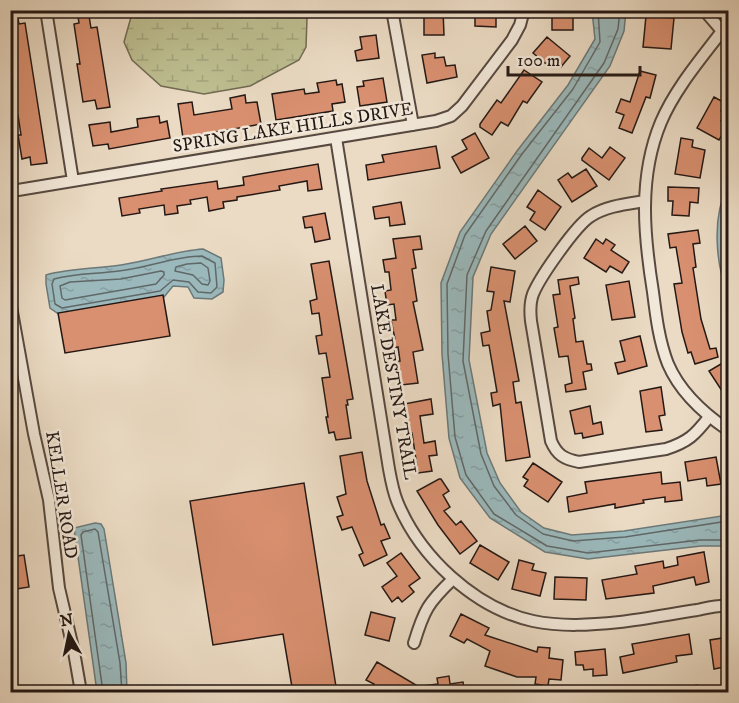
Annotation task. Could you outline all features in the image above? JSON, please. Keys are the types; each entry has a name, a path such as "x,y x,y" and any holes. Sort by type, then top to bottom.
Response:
{"street":[{"path":"46,10 73,181"},
{"path":"392,10 413,125"},
{"name":"SPRING LAKE HILLS DRIVE","path":"12,191 436,122 451,116 462,106 512,40 520,25 524,10"},
{"path":"704,10 725,33 679,89 661,122 646,176 645,242 659,332 669,364 685,392 709,417 729,430"},
{"name":"LAKE DESTINY TRAIL","path":"336,138 389,469 396,500 430,555 453,579 476,597 531,621 586,625 729,606"},
{"path":"645,201 608,208 591,215 547,270 532,295 531,321 551,441 556,452 566,460 579,462 666,449 680,445 693,437 709,417"},
{"name":"KELLER ROAD","path":"10,302 34,434 49,500 59,588 81,693"},
{"path":"414,643 421,618 431,599 453,579"}],"green space":[{"path":"135,11 302,11 307,18 306,47 299,60 250,86 204,94 161,86 132,60 124,42"}],"water":[{"path":"592,11 626,11 624,31 610,66 491,234 473,277 469,360 487,453 500,483 521,512 544,528 572,535 624,531 728,515 728,546 701,546 588,559 545,552 490,518 460,478 449,438 442,354 441,283 460,232 517,151 568,85 595,39"},
{"path":"728,185 728,295 720,268 717,239 719,211"},
{"path":"203,249 221,258 223,292 212,299 194,298 188,287 173,286 164,297 60,315 50,308 46,275 121,265"},
{"path":"95,523 101,524 104,529 126,663 127,692 97,692 74,528"}],"building":[{"path":"10,10 16,10 19,24 25,23 47,163 31,165 30,157 22,159 18,135 21,135 18,115 12,116 10,107 10,104 17,102 13,81 10,81"},
{"path":"77,10 88,10 91,28 97,27 110,107 97,109 95,100 83,102 74,24 79,23"},
{"path":"424,10 443,10 444,35 424,35"},
{"path":"475,10 496,10 496,27 475,26"},
{"path":"552,10 573,10 573,30 552,30"},
{"path":"646,16 674,18 671,49 643,47"},
{"path":"376,35 379,58 357,61 355,51 362,49 360,37"},
{"path":"547,37 570,56 561,67 550,58 546,64 533,53"},
{"path":"435,53 435,58 444,57 446,66 455,65 457,77 427,83 422,55"},
{"path":"524,70 542,82 527,103 523,101 508,126 501,122 492,135 480,127 480,124 497,100 501,103"},
{"path":"640,71 656,75 650,98 646,97 632,133 619,128 624,115 616,112 621,99 630,102"},
{"path":"383,78 387,102 360,106 357,87 364,86 363,81"},
{"path":"336,80 337,85 342,84 345,102 332,104 333,111 276,120 272,94 304,89 305,94 319,92 317,83"},
{"path":"245,95 246,103 257,102 261,124 183,138 178,104 192,102 194,115 232,109 230,98"},
{"path":"714,97 725,103 721,111 725,113 721,121 728,124 719,140 697,128"},
{"path":"159,116 160,123 167,121 170,138 109,149 108,144 93,146 89,125 110,122 111,132 138,127 137,119"},
{"path":"475,133 489,158 461,173 452,157 467,149 462,140"},
{"path":"681,138 693,140 692,147 705,150 700,178 675,174"},
{"path":"436,146 440,168 368,180 366,165 384,162 382,155"},
{"path":"610,147 625,158 609,180 582,158 589,148 602,158"},
{"path":"318,164 322,189 308,191 307,181 279,186 280,190 237,197 237,200 223,202 224,208 209,211 207,197 190,200 191,204 177,206 178,213 165,215 164,205 139,209 140,213 122,216 119,198 217,181 218,189 244,185 243,177"},
{"path":"586,169 597,186 572,202 558,180 568,173 572,178"},
{"path":"668,187 699,188 698,203 690,202 689,216 672,215 673,201 668,201"},
{"path":"538,190 561,207 545,230 530,220 535,212 527,207"},
{"path":"401,202 405,224 390,226 389,217 375,219 373,207"},
{"path":"325,213 330,239 315,242 312,227 305,228 303,217"},
{"path":"525,226 537,241 515,259 503,244"},
{"path":"698,230 700,243 693,244 696,267 693,268 701,319 710,349 716,348 718,357 695,364 691,352 688,353 682,332 674,284 682,283 676,247 670,248 668,234"},
{"path":"420,236 422,249 413,250 416,268 412,269 417,301 413,302 423,350 413,352 418,383 401,385 397,361 400,361 398,347 390,349 389,340 395,339 391,320 396,320 394,304 387,305 385,291 391,290 389,272 385,272 383,260 396,258 393,239"},
{"path":"596,239 603,244 606,239 615,245 611,250 629,262 622,273 610,266 606,272 584,258"},
{"path":"329,261 353,399 347,400 348,405 346,405 351,438 336,440 334,432 329,433 326,417 328,417 322,378 330,377 326,353 319,354 316,336 322,335 319,313 312,314 310,301 317,299 311,264"},
{"path":"491,267 515,271 510,302 504,301 519,381 513,382 516,403 521,402 530,457 506,461 500,404 493,406 491,393 497,392 489,345 483,346 481,333 490,331 487,311 491,310 494,292 487,291"},
{"path":"578,277 579,284 570,286 576,342 583,341 587,364 591,364 592,370 583,372 586,389 566,392 565,385 572,383 568,356 559,357 554,328 558,327 553,295 560,294 558,280"},
{"path":"629,281 635,317 612,320 606,285"},
{"path":"163,295 170,336 65,353 58,313"},
{"path":"640,336 647,366 618,374 615,363 625,361 620,341"},
{"path":"726,361 729,365 729,391 724,394 709,371"},
{"path":"661,387 665,415 659,416 662,430 646,432 640,391"},
{"path":"431,399 433,414 420,416 424,443 435,441 437,455 429,456 432,471 418,473 412,433 409,433 404,404"},
{"path":"590,406 593,424 601,422 603,434 583,438 582,433 575,434 570,411"},
{"path":"362,452 367,481 381,525 384,524 390,538 381,541 387,555 364,566 359,555 363,553 352,527 342,530 337,517 343,515 337,497 346,494 340,456"},
{"path":"716,457 721,484 707,486 706,478 688,481 685,462"},
{"path":"533,463 562,482 548,502 524,486 528,480 523,477"},
{"path":"661,472 662,484 680,482 682,500 665,502 665,497 615,508 615,504 569,512 567,497 587,493 585,482"},
{"path":"439,479 449,491 443,495 450,507 444,511 456,525 461,521 477,541 460,554 438,525 417,491"},
{"path":"304,483 337,693 293,693 283,634 213,645 190,501"},
{"path":"480,545 509,562 498,580 470,563"},
{"path":"704,552 709,582 696,585 694,577 653,586 654,593 606,599 602,580 637,574 635,566 663,561 664,568 678,565 677,557"},
{"path":"401,553 420,578 409,586 414,592 402,602 398,597 392,602 382,587 397,576 387,563"},
{"path":"24,555 29,587 10,590 10,557"},
{"path":"519,560 534,564 532,570 546,573 540,596 512,589"},
{"path":"555,577 587,578 586,600 554,599"},
{"path":"371,612 395,618 389,641 365,635"},
{"path":"461,614 489,628 485,635 537,652 538,647 550,648 549,658 563,660 561,680 549,679 548,686 535,684 536,677 517,677 485,666 490,651 467,639 464,643 450,636"},
{"path":"689,634 692,654 676,656 677,662 623,673 620,657 634,654 632,644"},
{"path":"729,637 729,666 714,669 710,640"},
{"path":"605,649 607,675 593,676 593,669 584,670 583,665 576,665 575,652"},
{"path":"377,662 416,685 411,693 369,693 374,684 366,680"},
{"path":"449,676 450,684 463,682 465,693 424,693 423,686 438,684 437,678"},
{"path":"697,685 699,693 676,693 676,689"}]}
